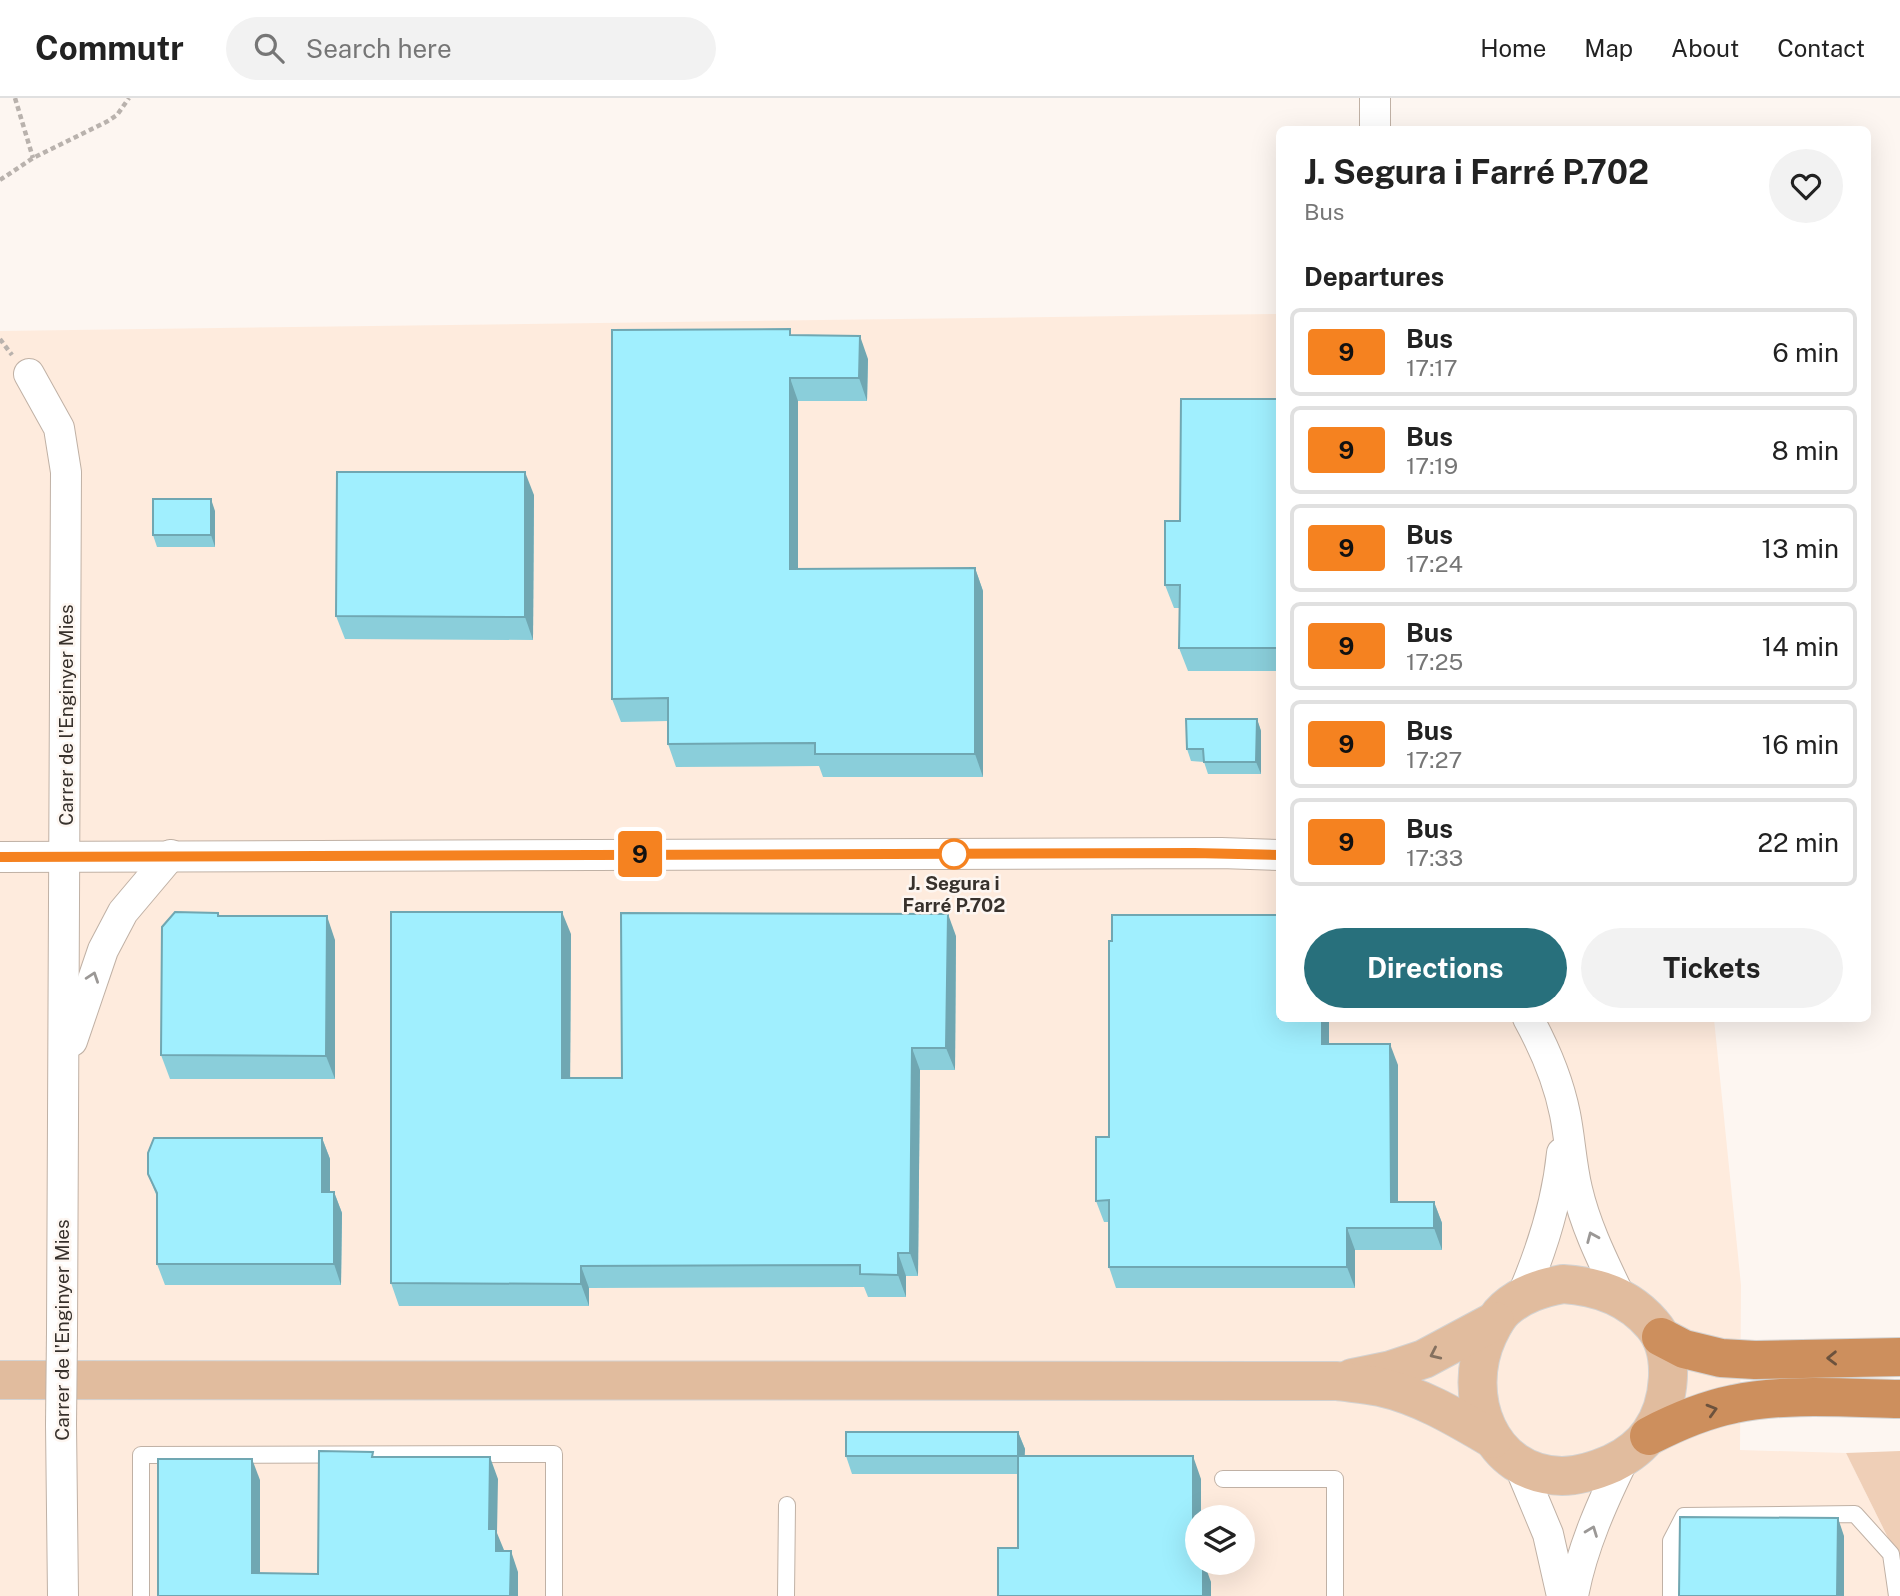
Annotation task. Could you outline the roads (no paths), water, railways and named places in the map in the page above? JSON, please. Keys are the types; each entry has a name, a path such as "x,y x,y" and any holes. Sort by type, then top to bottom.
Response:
{"highway":[{"path":"1661,1337 1684,1349 1721,1358 1755,1360 1900,1357"},
{"path":"1637,1446 1683,1419 1736,1403 1774,1399 1900,1399"}],"main road":[{"path":"1337,1381 1391,1370 1424,1359 1542,1287 1563,1284 1602,1290 1621,1299 1653,1324 1661,1337 1667,1362 1667,1391 1660,1416 1637,1446 1583,1474 1561,1476 1520,1467 1505,1454 1493,1439 1481,1413 1477,1384 1479,1360 1508,1309"},
{"path":"0,1380 1337,1381 1380,1387 1413,1398 1451,1415 1493,1439"}],"street":[{"path":"1375,98 1375,126"},
{"name":"Carrer de l'Enginyer Mies","path":"29,374 59,428 66,472 61,1333 63,1596"},
{"name":"Carrer de l'Enginyer Mies","path":"64,1065 103,950 123,912 171,855"},
{"path":"0,857 1276,855"},
{"path":"1530,1022 1550,1059 1565,1115 1576,1187 1590,1234 1621,1299"},
{"path":"1508,1309 1536,1264 1552,1212 1560,1170 1565,1115"},
{"path":"1573,1596 1583,1554 1602,1503 1637,1446"},
{"path":"1520,1467 1548,1534 1562,1596"}],"lane":[{"path":"141,1596 141,1455 554,1454 554,1596"},
{"path":"1223,1479 1335,1479 1335,1596"},
{"path":"786,1596 788,1505"},
{"path":"1671,1596 1671,1541 1684,1516 1855,1514 1891,1554 1897,1596"}],"place":[{"name":"J. Segura i Farré P.702","path":"954,854"}]}
